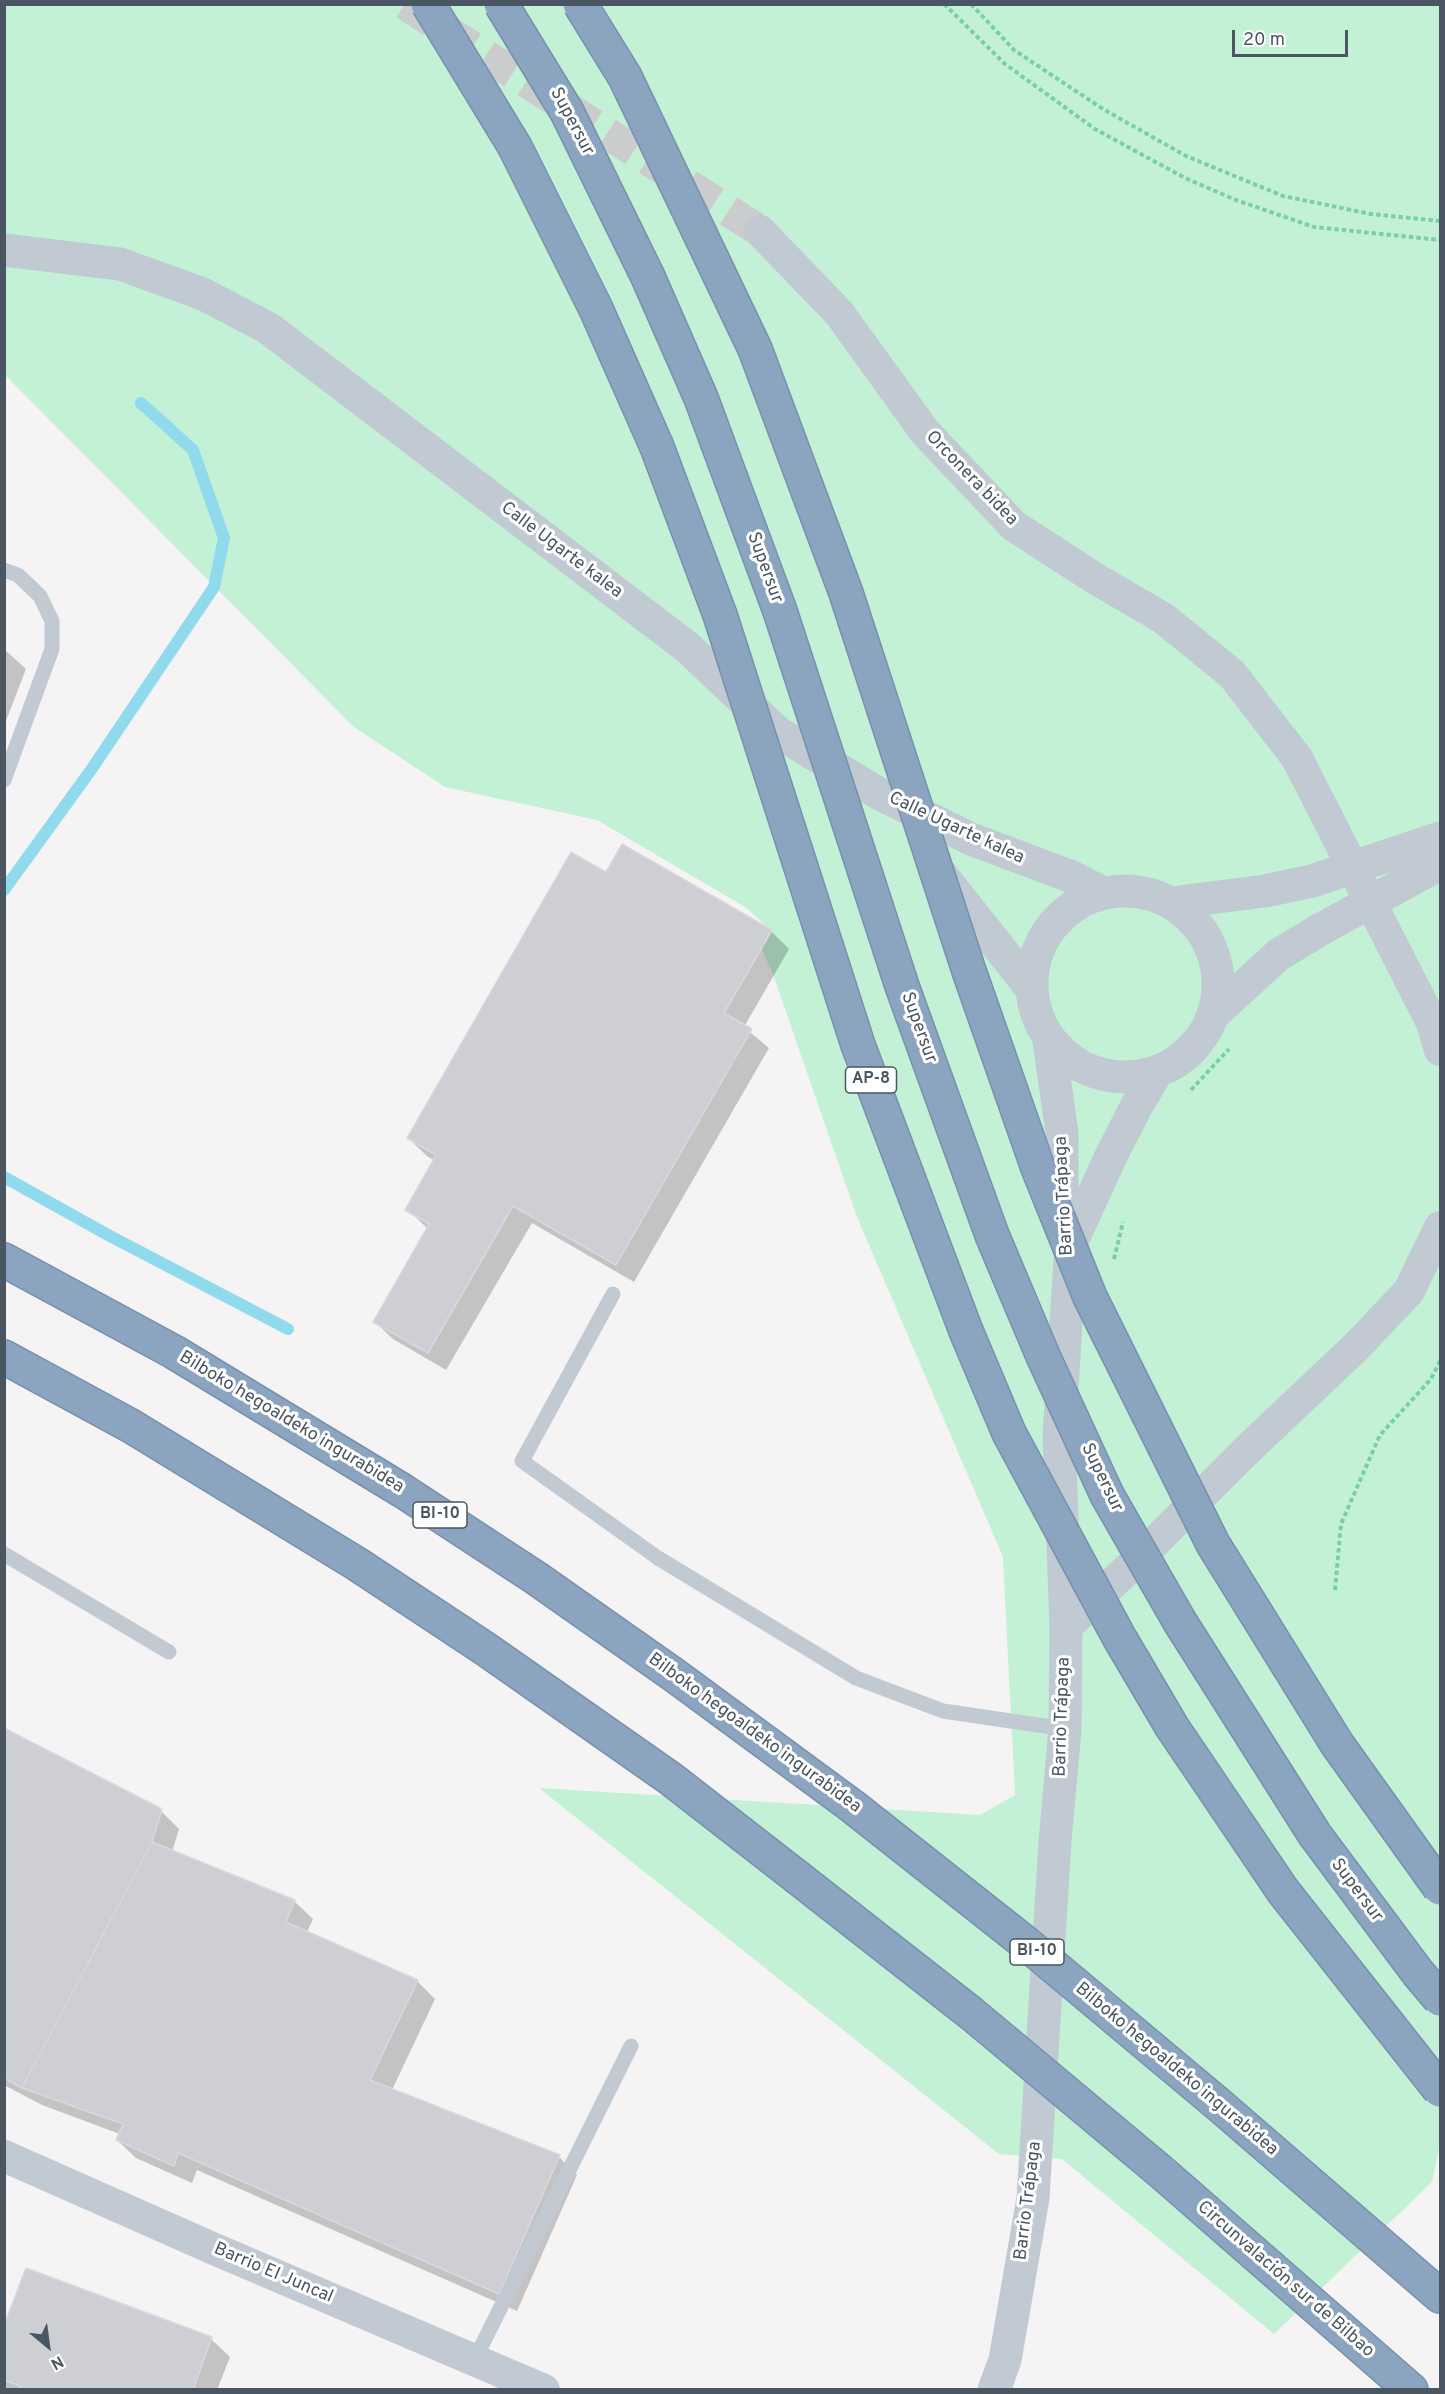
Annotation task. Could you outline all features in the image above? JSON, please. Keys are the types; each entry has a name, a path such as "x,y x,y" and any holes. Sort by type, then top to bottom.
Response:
{"highway":[{"name":"AP-8","path":"428,4 515,147 596,309 657,447 720,615 858,1045 966,1331 1009,1433 1119,1637 1172,1727 1283,1891 1440,2090"},
{"name":"Supersur","path":"501,4 567,112 648,277 702,398 780,611 902,986 992,1235 1043,1356 1107,1495 1180,1622 1315,1835 1440,1999"},
{"path":"580,4 624,77 754,349 846,593 969,970 1034,1157 1090,1297 1212,1544 1337,1744 1440,1888"},
{"name":"Bilboko hegoaldeko ingurabidea","path":"4,1260 174,1352 413,1497 536,1578 674,1675 852,1806 1037,1953 1218,2104 1440,2296"},
{"name":"Circunvalación sur de Bilbao","path":"4,1357 131,1426 357,1564 487,1650 633,1752 797,1876 981,2021 1160,2171 1411,2390"}],"street":[{"name":"Orconera bidea","path":"760,231 840,313 925,432 1014,526 1096,579 1163,618 1233,674 1297,758 1436,1036"},
{"name":"Calle Ugarte kalea","path":"4,250 120,264 203,294 268,328 687,646 777,732 878,793 971,839 1072,877 1103,893"},
{"path":"878,793 1031,988"},
{"path":"1171,903 1264,891 1312,880 1440,838"},
{"path":"1213,1015 1218,983 1212,952 1196,924 1171,903 1150,894 1126,891 1103,893 1074,906 1050,928 1036,956 1031,988 1036,1016 1049,1041 1071,1061 1098,1074 1128,1078 1157,1072 1181,1059 1200,1039 1213,1015 1278,955 1440,864"},
{"name":"Barrio Trápaga","path":"994,2390 1005,2360 1033,2198 1055,1842 1065,1729 1066,1627 1059,1436 1071,1243 1062,1200 1062,1133 1049,1041"},
{"path":"1071,1243 1112,1154 1157,1072"},
{"path":"1066,1627 1357,1346 1409,1291 1440,1227"},
{"name":"Barrio El Juncal","path":"4,2156 544,2390"}],"lane":[{"path":"4,570 18,575 40,596 52,621 52,649 4,780"},
{"path":"613,1294 522,1461 658,1558 856,1678 943,1711 1065,1729"},
{"path":"4,1554 169,1652"},
{"path":"475,2360 631,2046"}],"path":[{"path":"944,4 1005,64 1095,129 1185,178 1236,200 1314,226 1440,240"},
{"path":"971,4 1014,50 1103,109 1186,156 1283,196 1371,214 1440,221"},
{"path":"1185,1095 1233,1044"},
{"path":"1112,1267 1126,1212"},
{"path":"1335,1590 1341,1524 1380,1435 1431,1379 1440,1361"}],"green space":[{"path":"4,5 1440,5 1440,2144 1432,2182 1274,2334 1062,2159 999,2154 539,1788 980,1815 1015,1795 1003,1557 857,1217 774,977 761,947 771,930 745,907 597,820 445,787 354,727 5,375"}],"building":[{"path":"622,844 772,930 724,1013 752,1029 616,1265 513,1206 428,1353 373,1322 429,1224 405,1210 436,1155 407,1138 571,852 606,872"},
{"path":"4,1728 162,1809 152,1842 22,2088 4,2078"},
{"path":"152,1842 295,1900 286,1922 418,1980 370,2080 560,2155 499,2294 178,2153 174,2166 116,2140 123,2124 22,2088"},
{"path":"26,2268 212,2337 193,2390 19,2390 20,2386 4,2380 4,2325"}],"waterway":[{"path":"4,890 91,770 214,587 224,538 193,450 141,403"},
{"path":"4,1177 108,1235 288,1329"}],"tunnel":[{"path":"405,4 760,231"}]}
